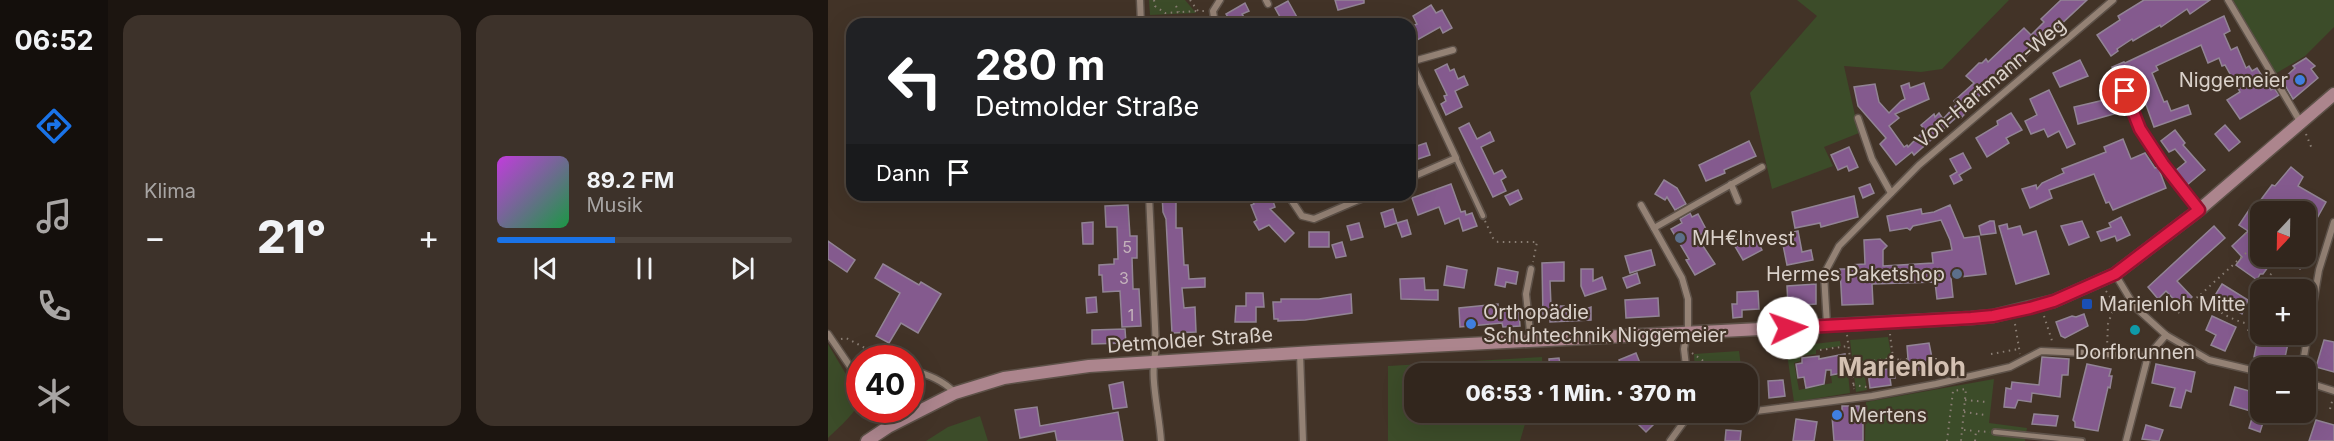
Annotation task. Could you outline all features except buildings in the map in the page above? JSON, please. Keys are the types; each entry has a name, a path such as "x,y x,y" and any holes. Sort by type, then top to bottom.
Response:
{"street":[{"path":"1140,0 1141,18"},
{"path":"1214,18 1213,11 1220,0"},
{"name":"Von-Hartmann-Weg","path":"1827,326 1824,279 1839,246 1919,165 2113,0"},
{"path":"2228,0 2301,123"},
{"path":"1416,60 1453,50"},
{"path":"1416,75 1456,158 1416,175"},
{"path":"2125,91 2140,129 2163,164 2199,210"},
{"name":"Detmolder Straße","path":"867,441 888,427 955,393 1004,378 1045,371 1153,361 1300,352 1687,334 1993,316 2054,301 2115,274 2199,210 2334,94"},
{"path":"1858,118 1872,159 1892,193"},
{"path":"1654,228 1762,167"},
{"path":"1731,184 1738,201"},
{"path":"1149,201 1156,348 1153,361 1161,441"},
{"path":"1292,201 1302,216 1314,219 1356,201"},
{"path":"1641,205 1682,278 1688,299 1684,349 1686,363"},
{"path":"2304,357 2319,270 2334,222"},
{"path":"1531,269 1526,294 1531,341"},
{"path":"2115,274 2135,307 2166,335 2209,360 2250,370"},
{"path":"828,334 846,361"},
{"path":"2126,441 2148,356 2166,335"},
{"path":"1758,410 1893,392 2010,367 2041,351 2148,356"},
{"path":"1300,352 1303,441"},
{"path":"924,374 946,384 955,393"},
{"path":"2316,386 2334,393"},
{"path":"885,423 888,427"},
{"path":"1670,441 1684,423"}],"lane":[{"path":"1456,158 1483,216"},
{"path":"1995,432 2082,441"},
{"path":"2019,441 2020,434"}],"path":[{"path":"1154,0 1155,6 1165,13 1213,11"},
{"path":"1190,0 1198,11"},
{"path":"1176,6 1179,12"},
{"path":"2301,123 2312,149"},
{"path":"1483,216 1493,238 1498,242 1537,242 1531,269"},
{"path":"2245,233 2250,240"},
{"path":"2178,314 2246,253"},
{"path":"2267,279 2272,273"},
{"path":"2106,291 2115,304 2108,324 2107,355"},
{"path":"2200,295 2208,304 2240,322 2250,324 2248,332"},
{"path":"2044,316 2054,350"},
{"path":"2015,324 2021,360"},
{"path":"1890,331 1893,358"},
{"path":"1847,333 1853,385 1867,387"},
{"path":"834,344 846,338 859,345"},
{"path":"1820,351 1848,346"},
{"path":"1684,349 1707,363"},
{"path":"1991,354 2019,349"},
{"path":"1850,364 1893,358 1906,359"},
{"path":"1900,360 1902,376 1936,371 1936,358"},
{"path":"1947,441 1953,391 1966,389 1961,441"},
{"path":"2330,409 2334,393"},
{"path":"1965,400 1987,402"},
{"path":"1964,412 1985,415"},
{"path":"1963,430 1995,432"},
{"path":"1975,441 1976,431"}],"green space":[{"path":"1149,0 1185,0 1196,13 1150,15"},
{"path":"1797,0 2009,0 1942,69 1921,72 1844,66 1859,133 1824,147 1833,166 1772,189 1750,93 1817,16"},
{"path":"2233,0 2334,0 2334,27 2305,56 2275,74"},
{"path":"1888,337 1893,366 1864,370 1867,390 1856,392 1850,340"},
{"path":"1840,341 1841,346 1816,350 1816,354 1800,356 1800,361 1794,363 1799,390 1832,383 1831,376 1848,374 1850,393 1794,402 1786,347"},
{"path":"828,344 846,374 846,421 828,438"},
{"path":"1739,351 1741,363 1694,363 1694,354"},
{"path":"1542,357 1542,363 1439,363"},
{"path":"1404,365 1404,423 1545,423 1525,424 1520,441 1388,441 1388,366"},
{"path":"1994,379 1989,423 2027,428 2025,441 1865,441 1866,402"},
{"path":"980,416 988,441 926,441 948,427"}],"place":[{"name":"Niggemeier","path":"2300,80"},
{"name":"MH€Invest","path":"1680,238"},
{"name":"Hermes Paketshop","path":"1957,274"},
{"name":"Marienloh Mitte","path":"2087,304"},
{"name":"Orthopädie Schuhtechnik Niggemeier","path":"1471,324"},
{"name":"Dorfbrunnen","path":"2135,330"},
{"name":"Mertens","path":"1837,415"}],"district":[{"name":"Marienloh","path":"1902,367"}],"route":[{"path":"1788,328 1993,316 2054,301 2115,274 2199,210 2163,164 2140,129 2125,91"}]}
